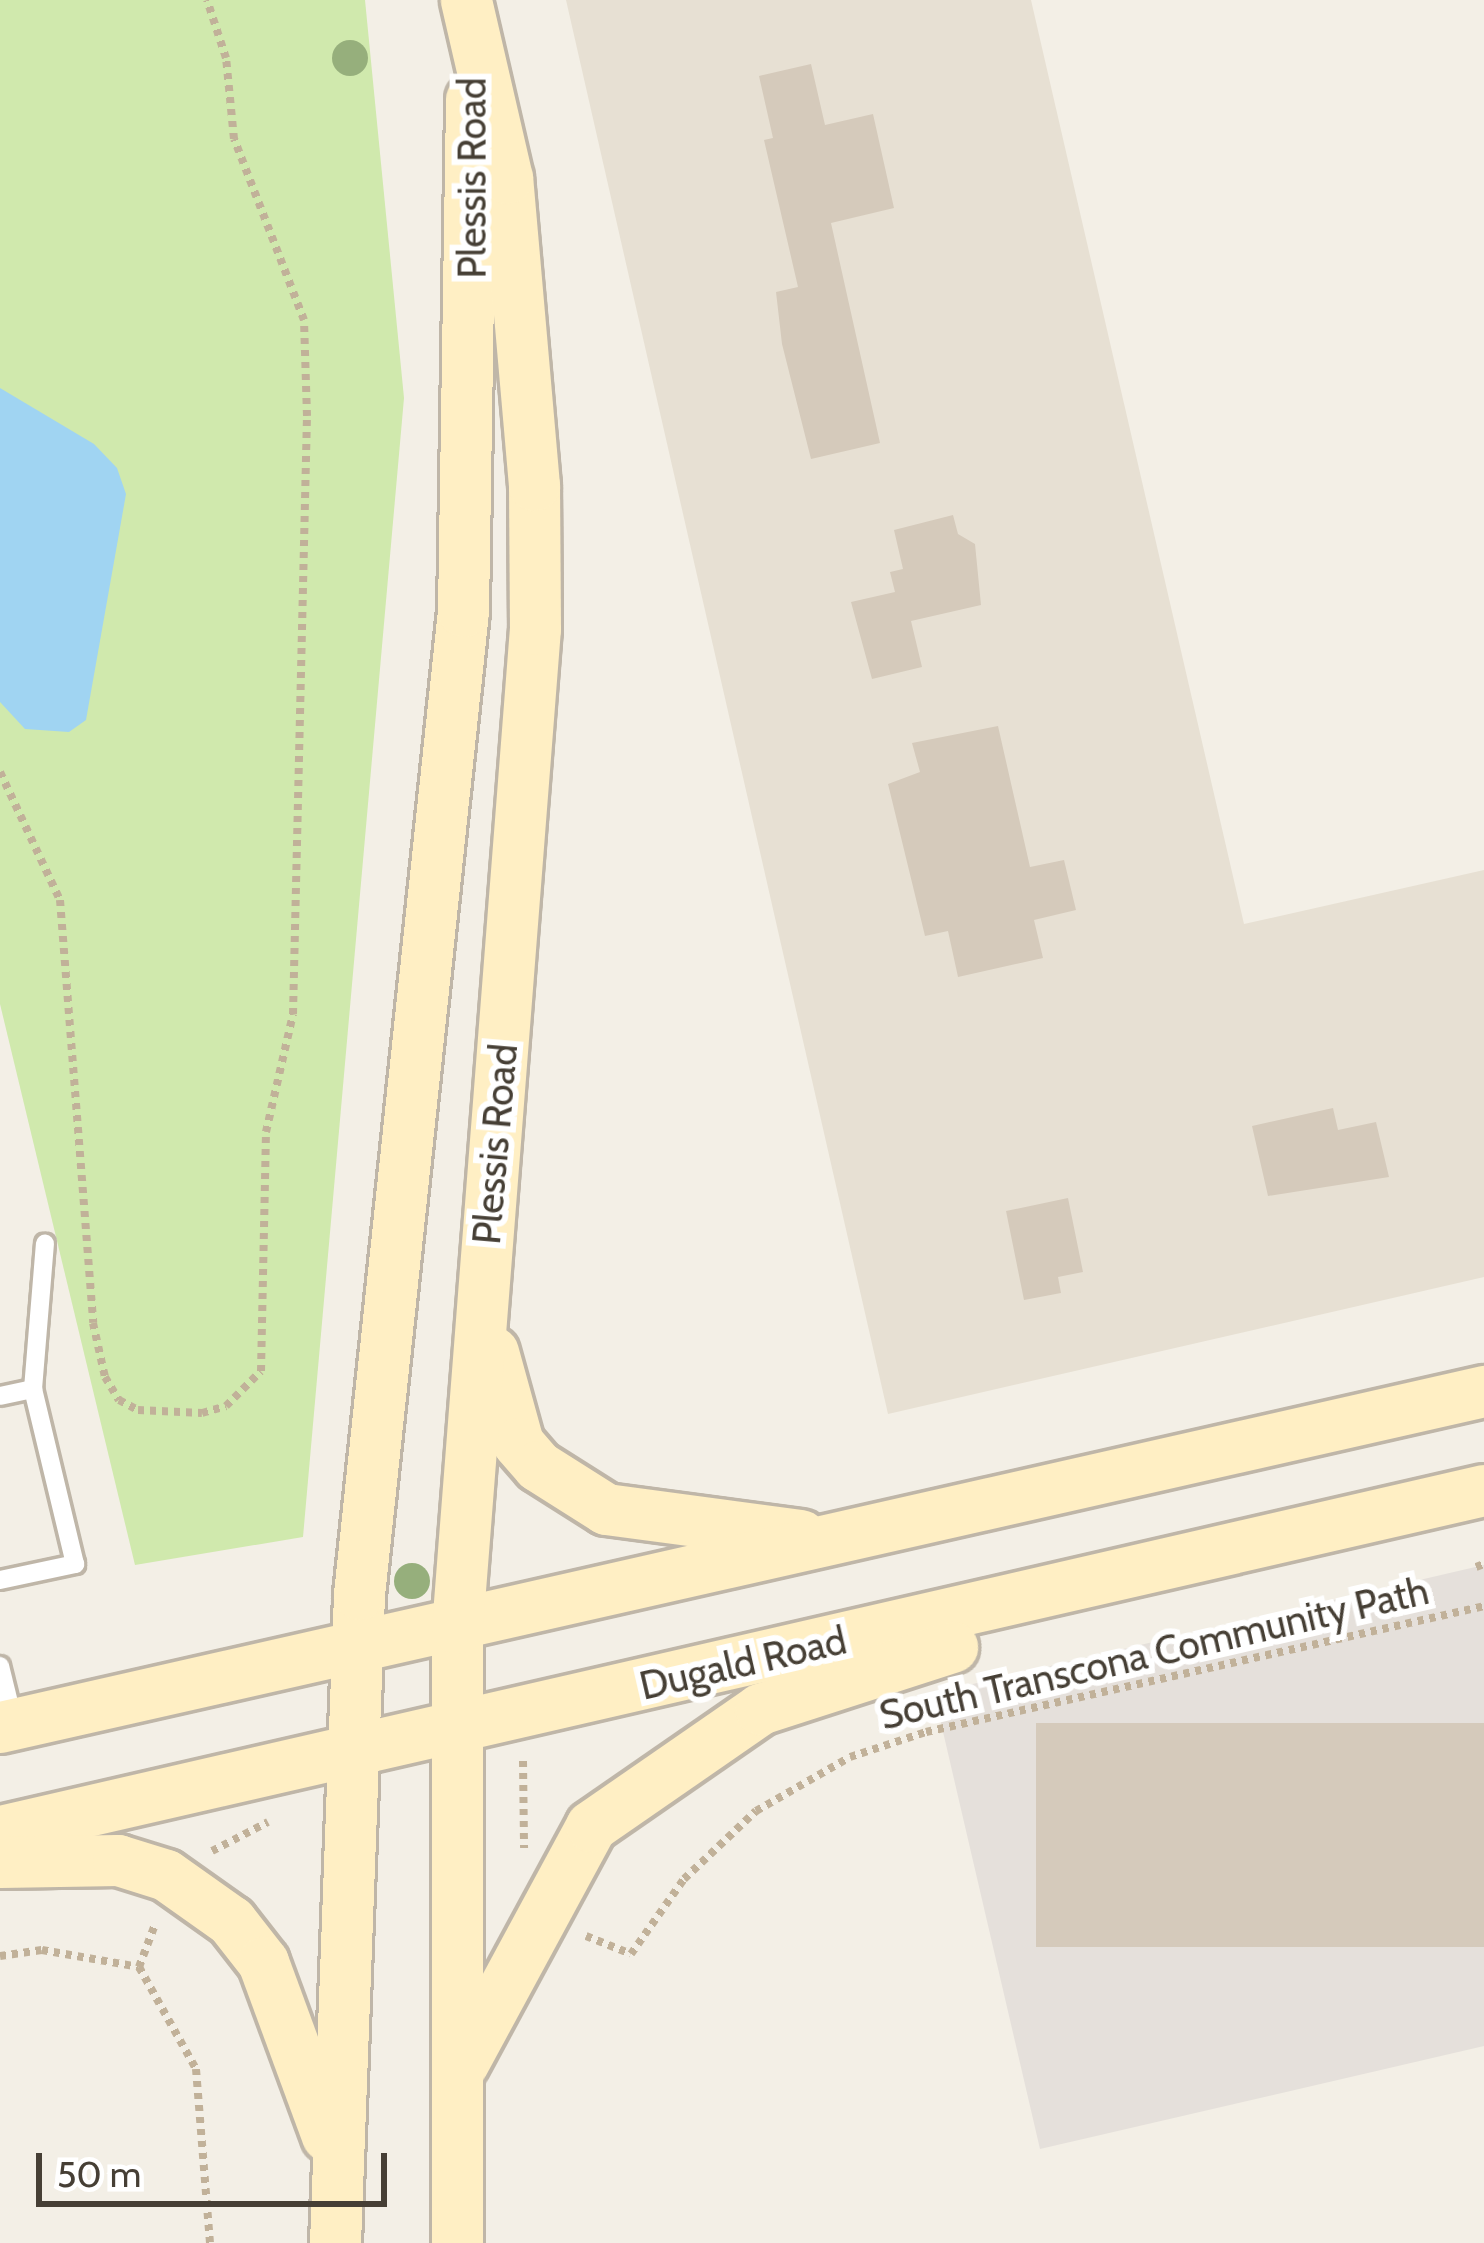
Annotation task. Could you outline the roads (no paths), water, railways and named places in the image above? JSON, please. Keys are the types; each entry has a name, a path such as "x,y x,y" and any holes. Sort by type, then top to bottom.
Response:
{"main road":[{"name":"Plessis Road","path":"335,2243 356,1648 409,1076 463,611 472,51 466,0"},
{"name":"Plessis Road","path":"457,2243 458,1628 533,706 534,485 507,178 472,51"},
{"path":"484,1271 497,1384 518,1443 538,1466 606,1510 848,1539"},
{"path":"7,1725 458,1628 1484,1391"},
{"name":"Dugald Road","path":"0,1831 1073,1589 1484,1490"},
{"path":"458,2074 591,1826 760,1709 971,1640 1073,1589"},
{"path":"0,1862 118,1860 166,1875 231,1921 263,1962 336,2160"}],"lane":[{"path":"0,1580 75,1564 33,1389 45,1244"},
{"path":"0,1396 33,1389"},
{"path":"0,1666 7,1725"}],"water":[{"path":"0,388 94,444 117,468 126,494 86,720 69,732 25,729 0,702"}]}
